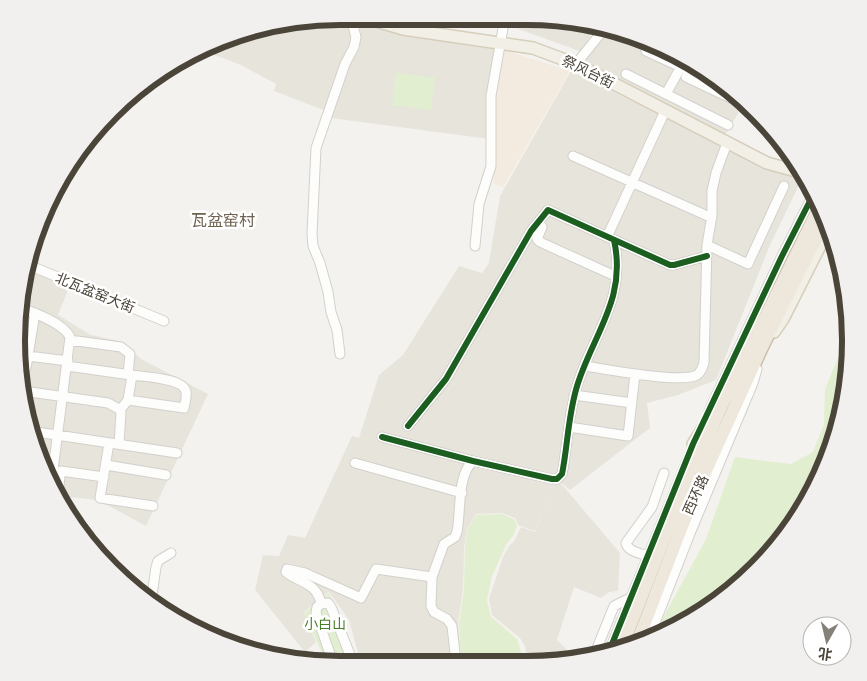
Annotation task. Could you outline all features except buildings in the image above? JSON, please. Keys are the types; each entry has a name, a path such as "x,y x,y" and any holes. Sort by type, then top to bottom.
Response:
{"highway":[{"path":"750,347 816,215"},
{"path":"750,347 821,228"},
{"name":"西环路","path":"625,640 669,526 750,347"},
{"name":"西环路","path":"640,634 750,347"}],"main road":[{"name":"祭风台街","path":"405,25 428,33 534,48 576,64 766,163 792,170"},
{"path":"750,347 763,311 813,209"},
{"path":"750,347 783,318 824,237"},
{"path":"694,444 735,377"}],"street":[{"path":"340,354 337,330 320,263 313,246 312,234 316,148 345,64 354,47 356,36 352,25"},
{"path":"428,33 429,25"},
{"path":"475,246 479,204 491,166 491,96 504,25"},
{"path":"576,64 600,34"},
{"path":"646,51 674,64 675,63"},
{"path":"666,94 682,66"},
{"path":"689,70 686,76 726,96"},
{"path":"626,74 728,125"},
{"path":"382,437 473,461 558,479 562,474 574,395 607,318 612,298 617,260 610,239 632,183 665,111"},
{"path":"585,366 635,374 687,377 695,376 703,368 707,245 712,218 712,191 727,143"},
{"path":"573,156 712,218"},
{"path":"707,245 748,264 784,186"},
{"path":"612,644 694,444 750,347 810,203"},
{"path":"408,426 446,379 531,231 548,210 670,265 707,256"},
{"path":"538,222 542,227 537,239 540,242 615,276"},
{"name":"北瓦盆窑大街","path":"34,267 164,321"},
{"path":"27,310 64,329 68,333 70,340 52,468"},
{"path":"26,365 34,313"},
{"path":"25,334 31,335"},
{"path":"70,340 121,347 130,354 128,400 120,410"},
{"path":"652,630 691,531 754,383 750,347"},
{"path":"28,356 177,382 185,389 186,393 184,408 128,400"},
{"path":"569,427 628,436 635,374"},
{"path":"29,391 108,403 120,410 122,419 106,465 100,498 153,506"},
{"path":"574,395 632,403"},
{"path":"39,432 177,452"},
{"path":"455,656 452,626 446,619 434,612 430,597 432,577 444,544 454,537 457,532 465,471 473,461"},
{"path":"355,464 462,493"},
{"path":"106,465 166,475"},
{"path":"53,470 104,477"},
{"path":"54,472 61,479 60,484"},
{"path":"648,556 631,550 627,547 626,543 652,507 664,473"},
{"path":"152,594 158,561 171,553"},
{"path":"330,656 316,613 317,607 320,604 320,597 304,581 288,574 287,570 306,573 361,598 376,569 432,577"},
{"path":"597,648 614,606 630,598"},
{"path":"320,604 328,603 331,607 350,656"}],"shaded area":[{"path":"350,25 354,36 326,111 274,91 276,84 241,65 210,54 259,36 299,28"},
{"path":"360,25 496,49 486,114 489,139 331,118 349,67 360,48"},
{"path":"496,25 547,26 592,32 582,52 513,27"},
{"path":"604,35 628,42 684,67 719,90 741,109 725,135 582,60"},
{"path":"501,49 570,71 503,187 494,184 494,79"},
{"path":"571,71 736,152 798,180 800,183 770,245 716,380 678,395 647,403 650,428 570,490 559,481 620,553 618,591 609,592 601,598 574,587 557,640 570,653 527,656 525,646 520,638 492,615 489,599 503,557 509,546 514,541 521,527 535,532 555,481 535,531 518,525 515,518 502,513 476,514 467,529 464,548 463,589 458,623 461,656 359,656 349,620 329,592 304,612 316,642 305,652 255,590 263,555 279,556 288,535 305,538 352,436 359,438 379,375 403,355 459,266 482,273 489,263 500,196"},
{"path":"33,269 70,285 58,315 91,335 124,342 141,359 208,394 146,526 98,500 66,497 49,461 36,422 28,382 25,340 28,299"}],"green space":[{"path":"396,73 435,78 431,110 392,105"},
{"path":"842,349 836,402 825,442 809,480 789,516 764,549 735,578 702,603 658,627 706,539 735,457 791,464 813,452 824,424 825,389"},
{"path":"502,514 514,519 517,526 492,576 487,600 491,617 517,639 522,656 461,656 459,623 464,589 465,548 467,530 476,515"},
{"name":"小白山","path":"329,593 355,656 323,655 304,613"}],"cycle path":[{"path":"612,644 693,444 809,202"},
{"path":"408,426 446,379 531,231 548,210 670,265 707,256"},
{"path":"382,437 473,461 557,479 562,474 572,406 578,383 613,298 617,261 614,240"}],"district":[{"name":"瓦盆窑村","path":"223,221"}]}
